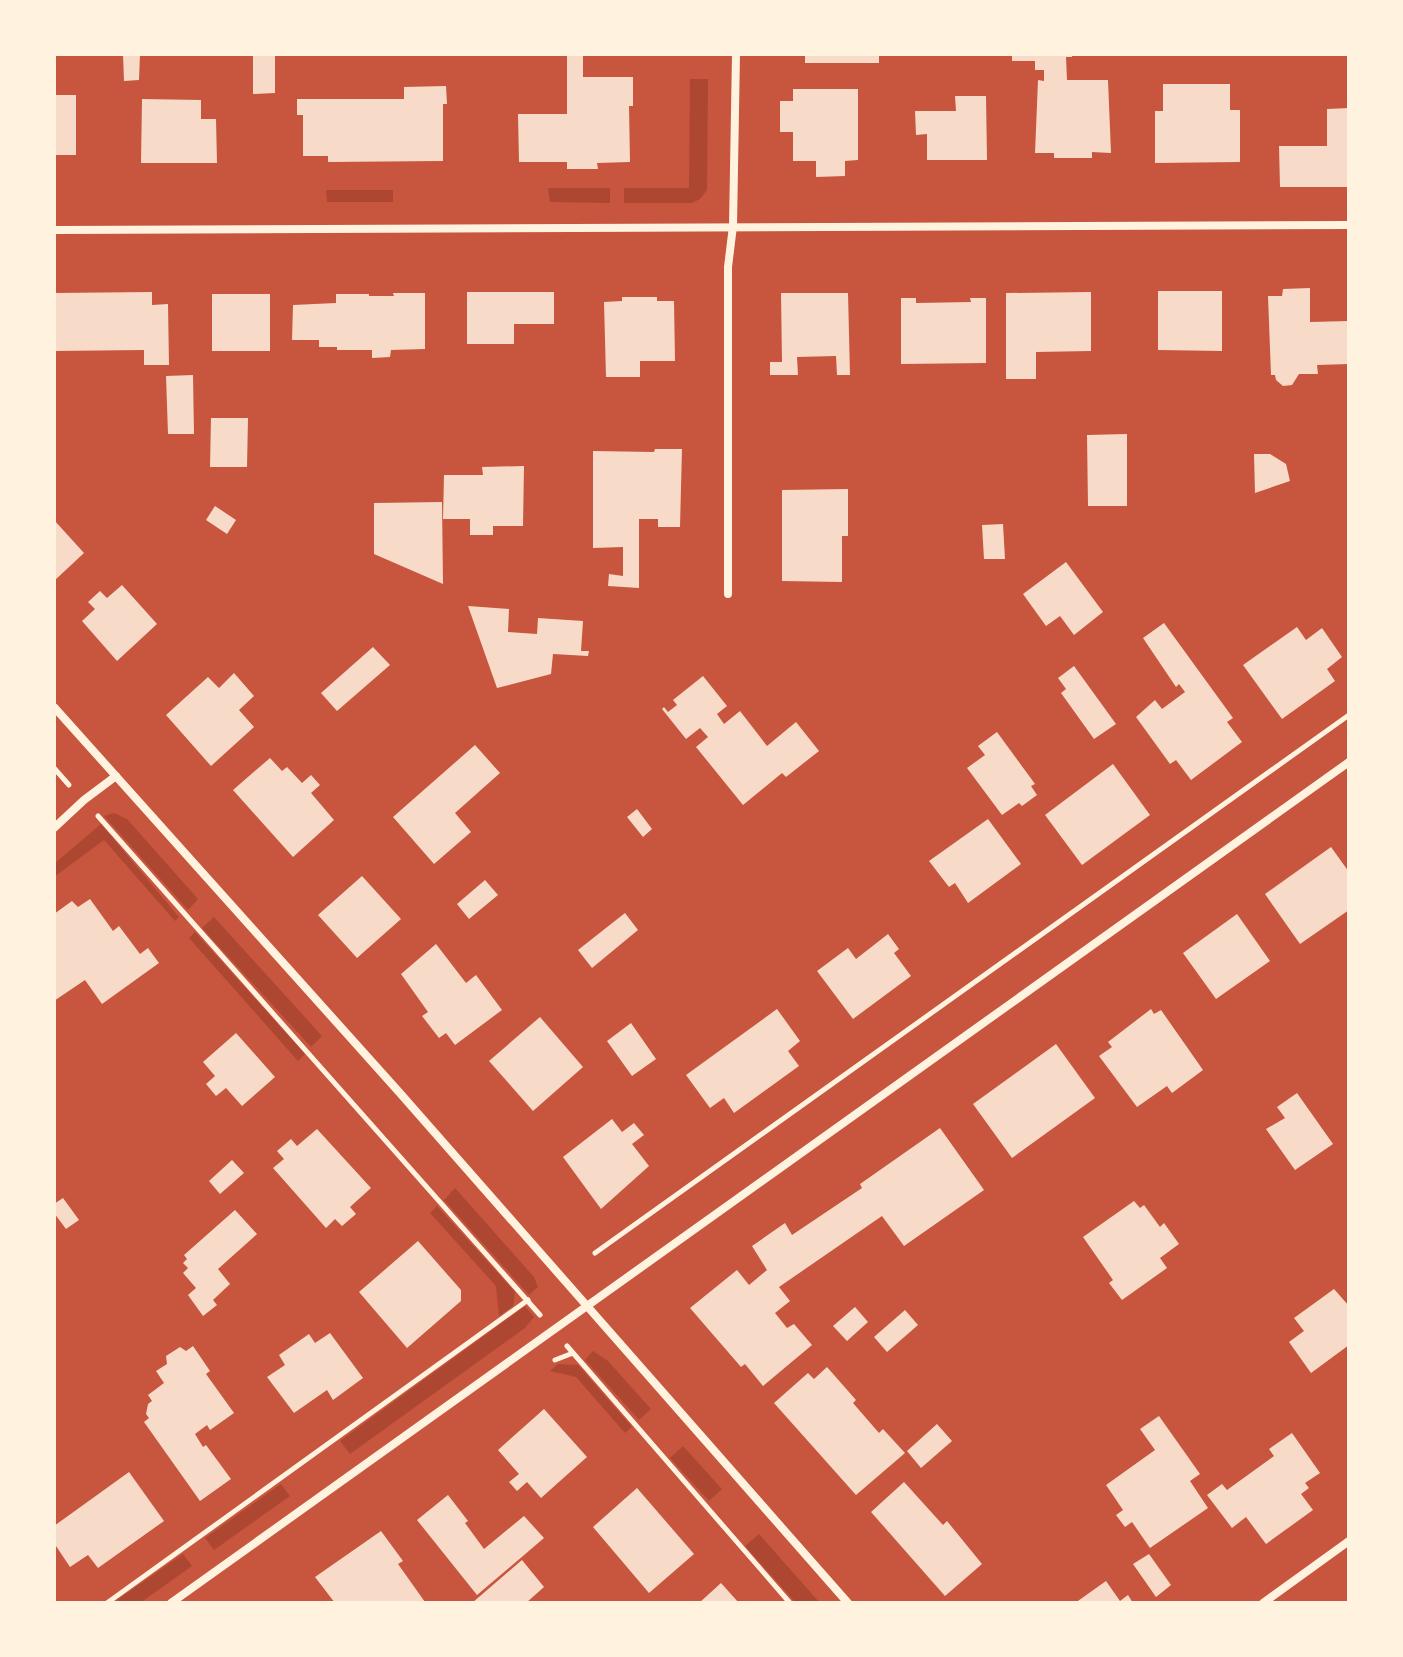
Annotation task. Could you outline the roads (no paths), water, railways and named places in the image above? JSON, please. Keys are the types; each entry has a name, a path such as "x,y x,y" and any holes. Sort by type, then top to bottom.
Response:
{"street":[{"path":"728,594 728,267 733,226 736,54"},
{"path":"54,230 1349,225"},
{"path":"54,707 848,1603"},
{"path":"171,1603 1349,762"},
{"path":"54,828 116,776"},
{"path":"1263,1603 1349,1541"}]}
